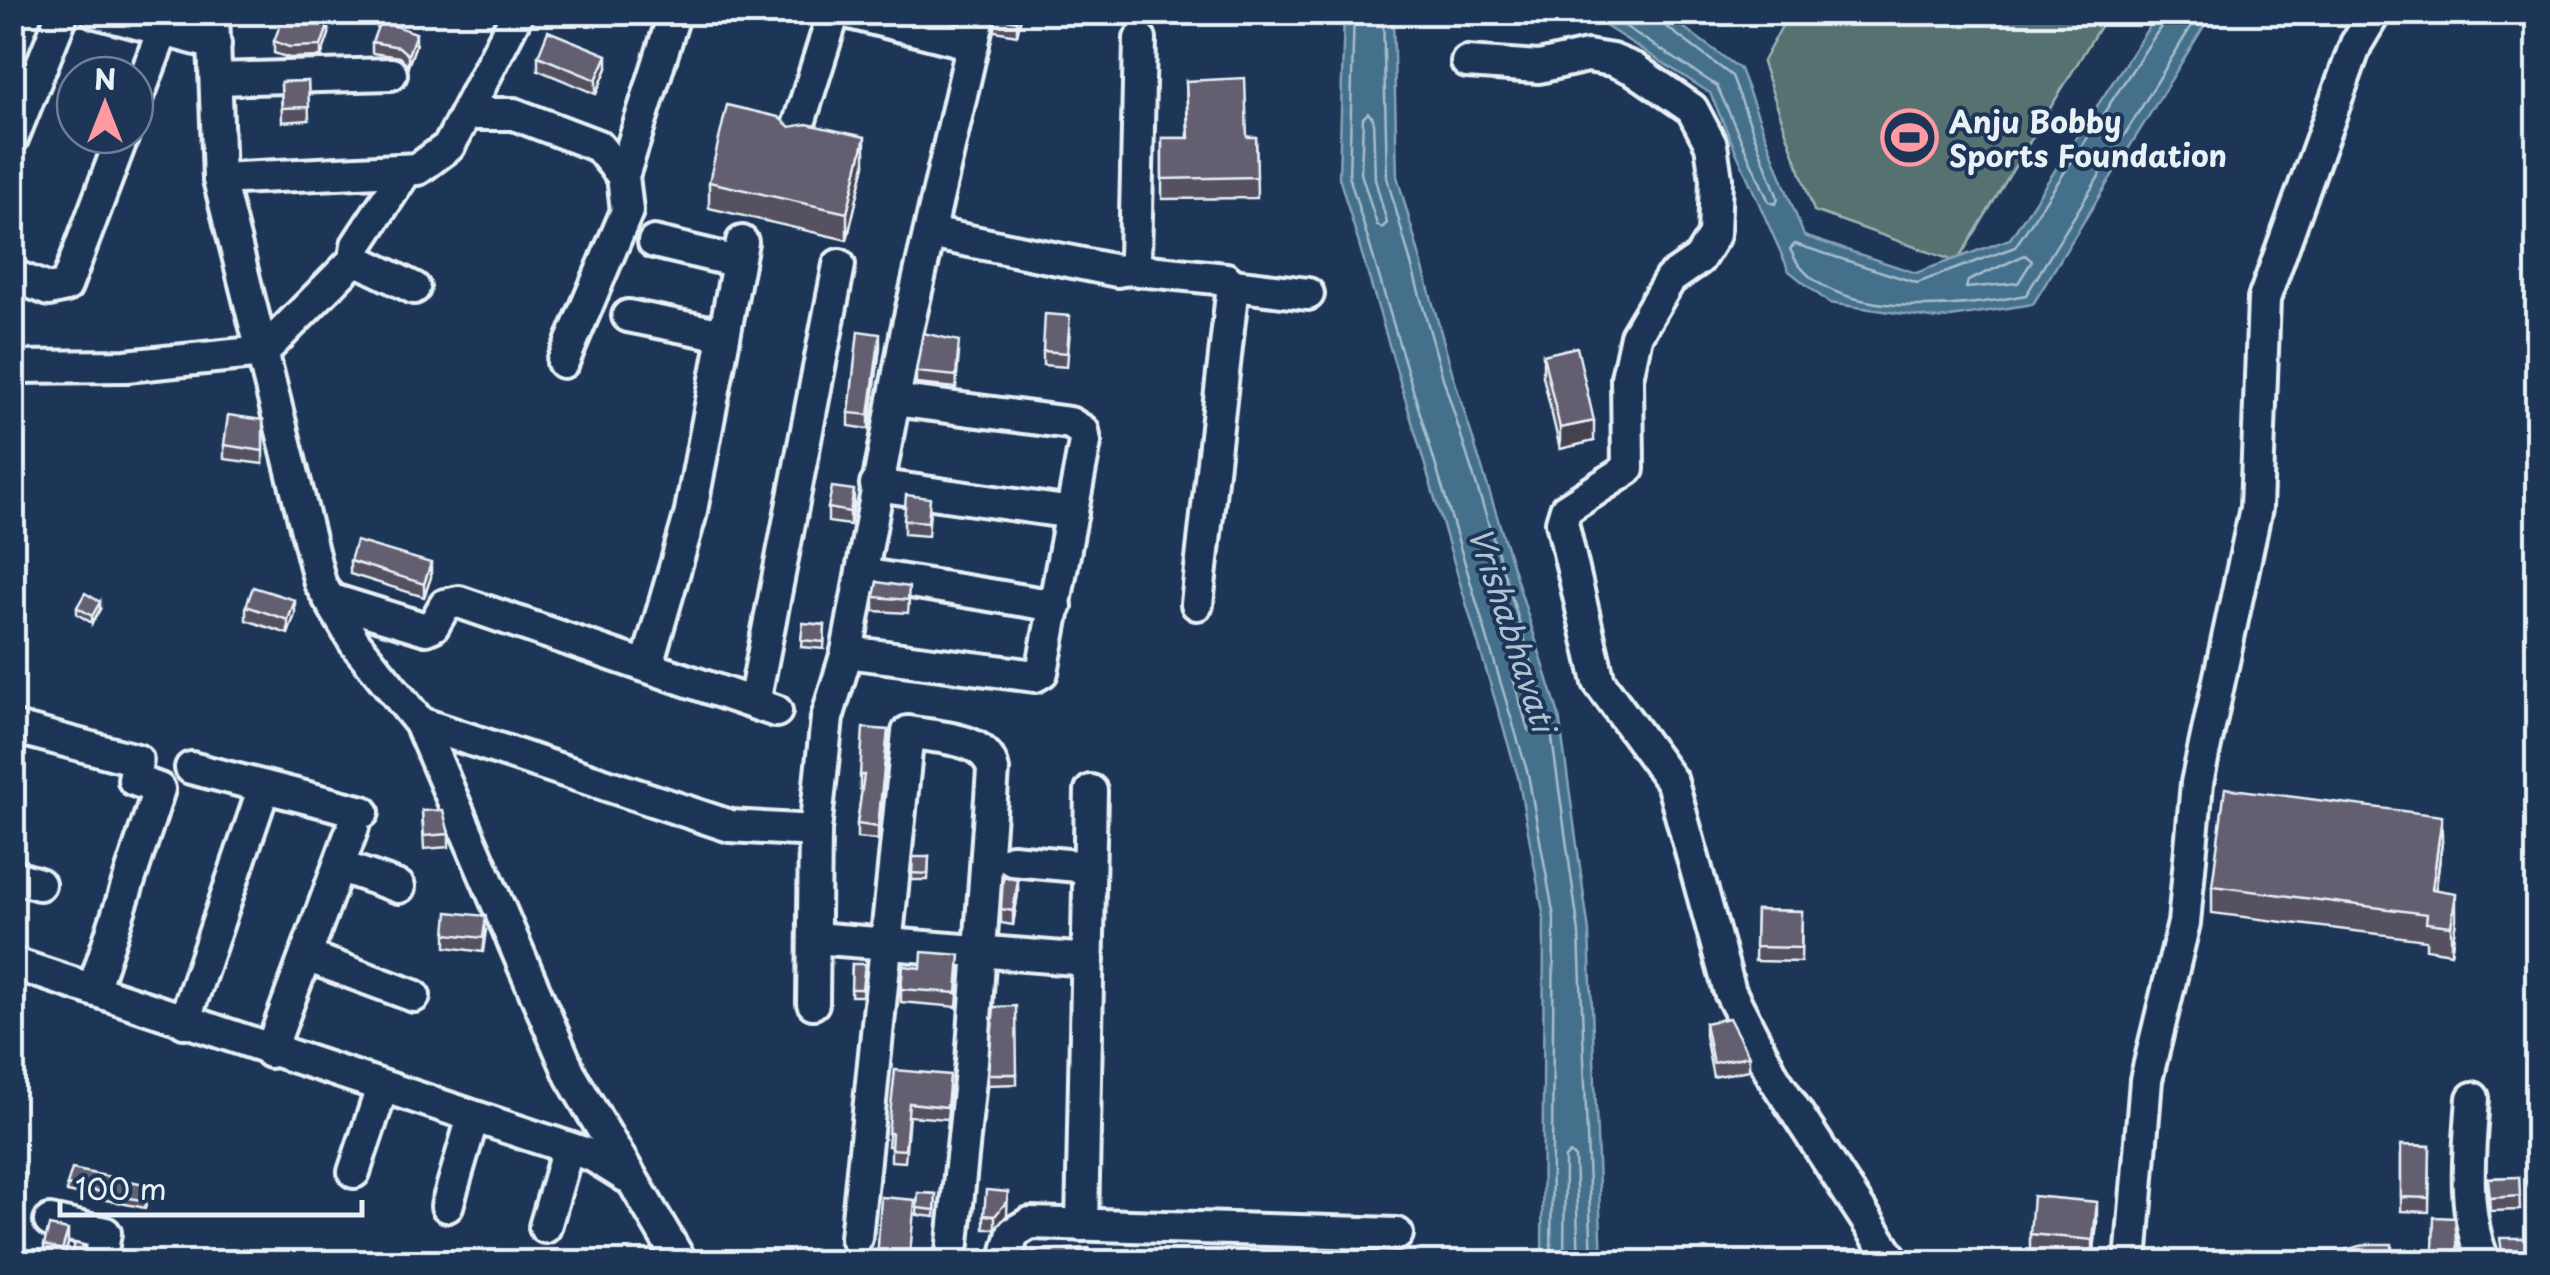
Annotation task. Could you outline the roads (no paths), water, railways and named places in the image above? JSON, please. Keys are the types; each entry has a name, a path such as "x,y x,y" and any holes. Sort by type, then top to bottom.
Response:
{"street":[{"path":"12,139 63,12"},
{"path":"96,12 214,44"},
{"path":"214,12 219,179 320,583 355,642 420,724 570,1076 681,1262"},
{"path":"219,179 418,170 444,152 518,12"},
{"path":"563,362 627,211 623,176 675,12"},
{"path":"795,136 834,12"},
{"path":"846,12 973,44"},
{"path":"813,1003 816,831 827,718 847,652 876,485 980,12"},
{"path":"2131,1262 2146,1080 2184,924 2196,789 2256,508 2264,299 2356,44 2376,12"},
{"path":"154,55 163,30"},
{"path":"1129,269 1135,259 1140,39"},
{"path":"1467,62 1539,67 1587,56 1612,60 1634,69 1692,109 1711,144 1716,180 1714,236 1700,259 1670,280 1636,336 1627,378 1628,470 1566,509 1562,522 1601,690 1652,750 1676,791 1730,992 1774,1078 1894,1262"},
{"path":"216,79 391,74"},
{"path":"466,114 514,114 598,146 623,176"},
{"path":"12,276 49,290 66,286 115,155"},
{"path":"12,367 126,366 263,352 355,259 358,245 405,172"},
{"path":"930,233 1117,272 1129,269 1226,279 1233,286 1308,294"},
{"path":"646,665 690,516 740,252 654,242"},
{"path":"355,259 414,288"},
{"path":"329,598 426,629 446,605 459,602 765,707 839,265"},
{"path":"1197,604 1233,286"},
{"path":"628,316 724,335"},
{"path":"847,652 1035,676 1042,672 1056,606 1086,442 1077,426 894,400"},
{"path":"876,485 1072,513"},
{"path":"862,574 1056,606"},
{"path":"420,724 730,826 816,831"},
{"path":"12,727 136,760 134,780 159,789 94,990"},
{"path":"856,1238 908,732 972,744 991,760 980,948 951,1262"},
{"path":"191,768 264,787 358,820 270,1052"},
{"path":"184,1022 264,787"},
{"path":"1082,1225 1091,791"},
{"path":"1012,860 1090,867"},
{"path":"339,866 399,886"},
{"path":"814,938 980,948 1088,960"},
{"path":"306,956 414,996"},
{"path":"12,963 270,1052 593,1156 632,1180"},
{"path":"354,1172 382,1088"},
{"path":"2474,1098 2468,1191 2477,1245 2484,1262"},
{"path":"448,1206 473,1118"},
{"path":"546,1227 568,1148"},
{"path":"50,1221 105,1232 100,1262"},
{"path":"1005,1262 1013,1233 1022,1224 1397,1234"}],"water":[{"name":"Vrishabhavati","path":"1344,13 1393,13 1397,176 1453,375 1559,715 1589,932 1602,1262 1542,1262 1544,918 1518,777 1339,177"},
{"path":"1585,13 1664,13 1740,69 1804,236 1916,273 2010,239 2158,13 2212,13 2033,304 1938,319 1829,303 1789,271 1710,93"}],"place":[{"name":"Anju Bobby Sports Foundation","path":"1910,137"}]}
